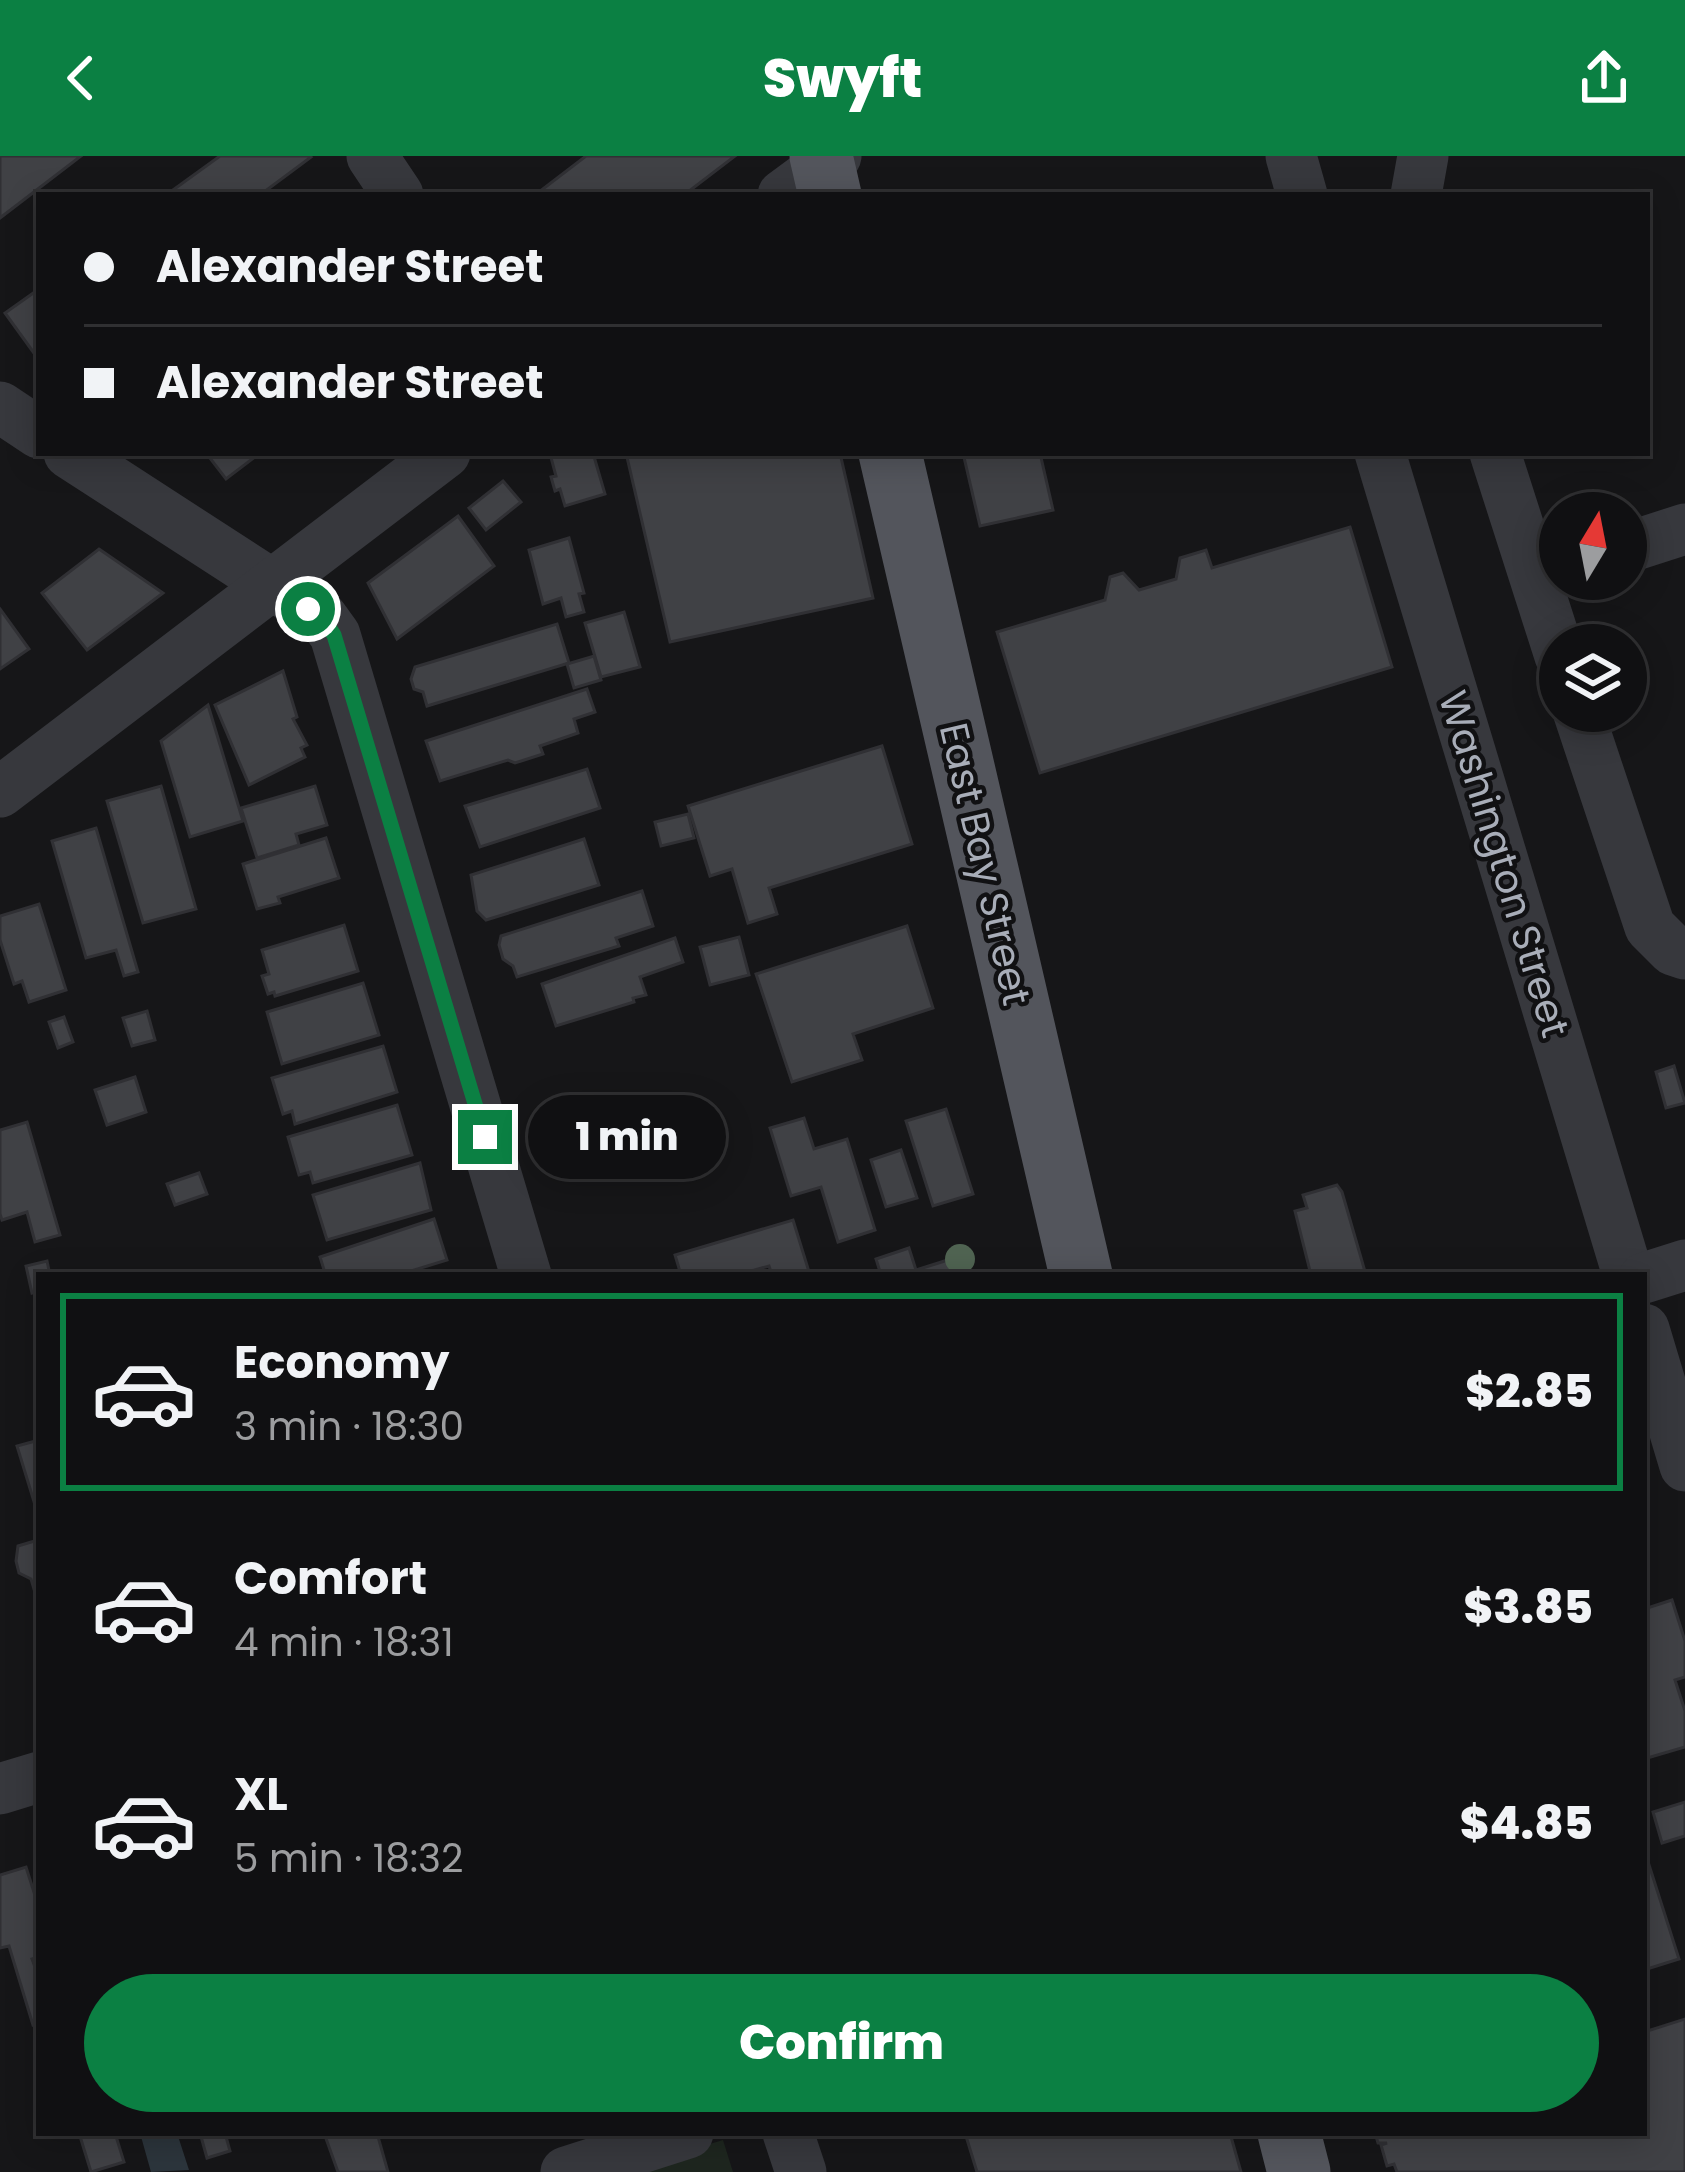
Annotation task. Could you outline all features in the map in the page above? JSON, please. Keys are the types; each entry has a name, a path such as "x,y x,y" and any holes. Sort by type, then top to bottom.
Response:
{"main road":[{"name":"East Bay Street","path":"891,456 1080,1272"},
{"path":"1290,2136 1299,2172"}],"street":[{"path":"372,156 396,192"},
{"path":"1291,156 1301,192"},
{"path":"1416,192 1424,156"},
{"path":"0,407 36,431"},
{"path":"74,456 322,617 334,635 525,1272"},
{"path":"0,792 441,456"},
{"name":"Washington Street","path":"1381,456 1627,1272"},
{"path":"1496,456 1539,553"},
{"path":"1647,541 1685,529"},
{"path":"1585,732 1650,927 1673,950 1685,954"},
{"path":"1647,1277 1685,1265"},
{"path":"1647,1339 1685,1466"},
{"path":"0,1789 36,1778"},
{"path":"566,2172 679,2136"},
{"path":"789,2136 801,2172"}],"shaded area":[{"path":"141,2136 178,2136 189,2170 151,2172"},
{"path":"723,2140 733,2172 639,2172 637,2166"}],"building":[{"path":"0,156 81,156 0,218"},
{"path":"220,156 311,157 264,192 170,192"},
{"path":"586,156 735,156 688,192 539,192"},
{"path":"36,291 36,356 5,313"},
{"path":"208,456 256,456 226,479"},
{"path":"551,456 594,456 605,494 565,506 560,489 555,491 551,477 556,476"},
{"path":"627,456 841,456 873,598 670,642"},
{"path":"964,456 1041,456 1053,510 980,526"},
{"path":"503,481 521,502 486,530 469,508"},
{"path":"458,516 494,566 397,639 368,583"},
{"path":"1350,527 1392,667 1040,773 997,632 1105,600 1110,577 1123,573 1139,590 1176,579 1180,558 1206,550 1212,568"},
{"path":"569,538 584,593 579,594 584,612 566,617 561,598 543,604 529,550"},
{"path":"99,549 163,593 87,650 42,593"},
{"path":"0,609 29,649 0,669"},
{"path":"624,612 640,667 601,677 585,623"},
{"path":"557,624 569,663 427,706 423,692 414,689 415,667"},
{"path":"594,656 601,680 574,688 567,664"},
{"path":"283,671 297,717 293,719 307,745 301,748 305,757 249,785 215,705"},
{"path":"587,689 595,712 574,719 578,733 540,746 543,754 440,781 426,741"},
{"path":"208,705 243,821 190,837 161,741"},
{"path":"882,746 912,844 769,888 777,914 748,923 732,869 710,876 688,806"},
{"path":"587,769 600,808 480,847 465,806"},
{"path":"161,786 196,909 143,923 107,801"},
{"path":"315,786 327,825 296,834 299,845 257,858 241,808"},
{"path":"688,814 694,838 661,846 655,822"},
{"path":"96,828 138,972 124,976 116,950 86,958 52,841"},
{"path":"326,838 339,878 278,897 280,903 257,909 243,864"},
{"path":"584,839 599,885 486,920 477,911 471,875"},
{"path":"642,891 653,926 616,938 619,946 517,977 503,959 501,936"},
{"path":"39,904 66,990 29,1002 22,981 14,984 0,940 0,916"},
{"path":"344,925 358,971 275,996 268,994 262,976 269,974 262,950"},
{"path":"907,926 933,1008 853,1034 862,1060 792,1082 756,974"},
{"path":"739,937 749,975 710,985 700,947"},
{"path":"675,938 683,962 640,977 646,995 556,1026 542,984"},
{"path":"363,983 379,1035 282,1064 267,1012"},
{"path":"147,1011 155,1040 132,1046 123,1018"},
{"path":"64,1017 73,1042 58,1048 49,1022"},
{"path":"383,1046 397,1092 295,1124 292,1111 283,1114 272,1078"},
{"path":"1674,1066 1685,1103 1666,1108 1656,1072"},
{"path":"135,1077 146,1112 107,1125 95,1090"},
{"path":"397,1105 412,1155 313,1183 310,1172 299,1175 288,1137"},
{"path":"946,1109 973,1194 933,1206 906,1121"},
{"path":"804,1118 814,1149 847,1139 875,1230 838,1242 821,1187 791,1196 770,1128"},
{"path":"27,1122 60,1235 35,1242 27,1212 2,1220 0,1214 0,1130"},
{"path":"901,1150 917,1198 886,1207 871,1160"},
{"path":"420,1163 431,1210 327,1240 313,1195"},
{"path":"199,1173 207,1194 175,1205 167,1184"},
{"path":"1337,1185 1365,1272 1310,1272 1295,1211 1307,1208 1303,1195"},
{"path":"434,1219 447,1260 408,1272 325,1272 320,1257"},
{"path":"793,1220 809,1272 771,1272 769,1266 748,1272 680,1272 675,1255"},
{"path":"909,1248 916,1270 951,1259 955,1272 880,1272 876,1259"},
{"path":"47,1261 49,1272 36,1272 36,1292 32,1293 26,1266"},
{"path":"36,1441 36,1508 17,1446"},
{"path":"36,1541 36,1596 31,1579 19,1573 18,1546"},
{"path":"1672,1600 1685,1641 1685,1677 1675,1680 1685,1711 1685,1747 1647,1758 1647,1608"},
{"path":"1685,1802 1685,1836 1662,1843 1653,1812"},
{"path":"1647,1858 1679,1959 1647,1969"},
{"path":"26,1867 36,1899 33,2025 9,1946 0,1948 0,1875"},
{"path":"1685,2019 1685,2172 1397,2172 1394,2164 1387,2166 1381,2145 1387,2143 1378,2143 1376,2136 1647,2136 1647,2031"},
{"path":"80,2136 116,2136 124,2162 91,2172"},
{"path":"201,2136 226,2136 230,2151 207,2158"},
{"path":"325,2136 378,2136 388,2172 338,2172"},
{"path":"966,2136 1231,2136 1241,2172 977,2172"}],"route":[{"path":"308,609 322,617 334,635 485,1137"}]}
